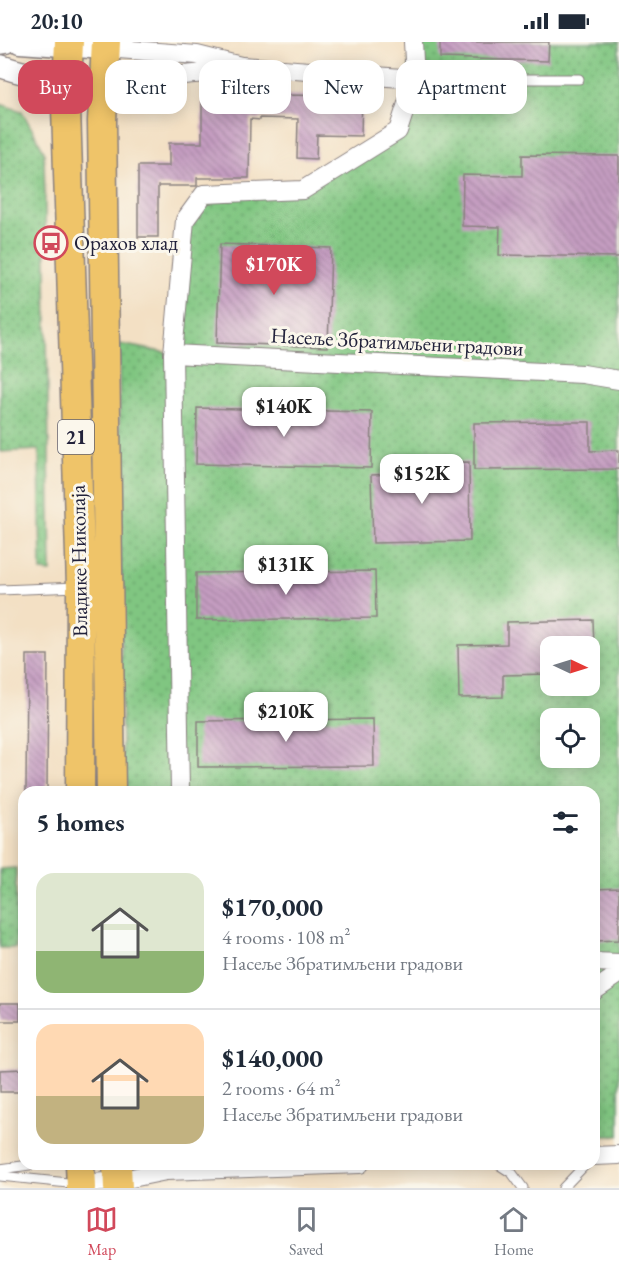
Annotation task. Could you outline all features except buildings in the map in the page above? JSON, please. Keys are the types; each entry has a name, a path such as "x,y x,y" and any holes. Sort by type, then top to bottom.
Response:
{"main road":[{"name":"Владике Николаја","path":"68,60 69,44"},
{"name":"Владике Николаја","path":"105,45 103,82 111,786"},
{"name":"Владике Николаја","path":"67,114 81,587 80,786"}],"street":[{"path":"0,43 6,42"},
{"path":"20,42 105,45 197,55 217,60"},
{"path":"413,42 414,60"},
{"path":"0,66 18,72"},
{"path":"291,70 396,78"},
{"path":"93,82 199,75"},
{"path":"180,786 173,354 185,220 204,194 303,190 398,131 404,114"},
{"name":"Насеље Збратимљени градови","path":"173,354 583,374 619,380"},
{"path":"600,962 619,963"},
{"path":"600,987 619,974"},
{"path":"600,1156 619,1155"},
{"path":"81,1179 194,1170"},
{"path":"122,1174 166,1171"}],"lane":[{"path":"527,79 579,79"},
{"path":"0,590 81,587"},
{"path":"0,1169 18,1167"},
{"path":"507,1170 523,1188"},
{"path":"563,1188 580,1170"},
{"path":"0,1176 81,1179"}],"green space":[{"path":"413,42 619,42 619,1136 600,1136 600,786 122,786 119,344 173,354 185,220 204,194 303,190 398,131 401,114 527,114 527,60 410,60"},
{"path":"0,104 18,110 18,114 24,114 44,151 51,572 41,571 39,450 0,452"},
{"path":"16,868 16,948 0,948 0,869"}],"place":[{"name":"Орахов хлад","path":"51,243"}]}
